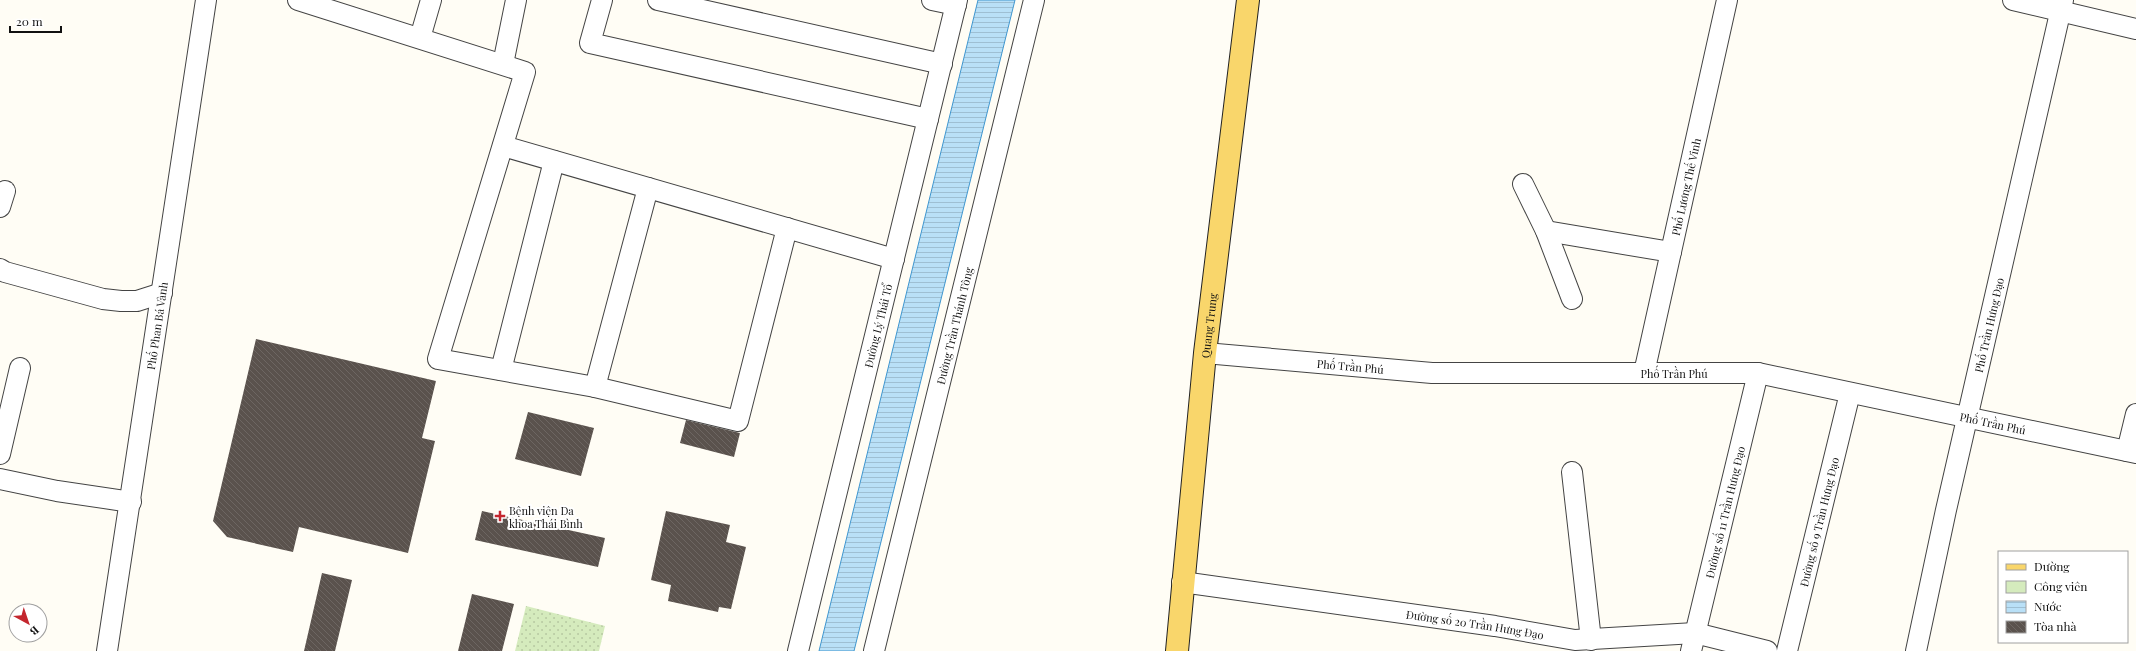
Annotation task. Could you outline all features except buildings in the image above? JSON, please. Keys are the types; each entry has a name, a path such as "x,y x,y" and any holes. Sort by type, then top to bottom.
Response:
{"main road":[{"name":"Quang Trung","path":"1176,651 1205,354 1248,0"}],"street":[{"name":"Phố Phan Bá Vành","path":"107,651 206,0"},
{"path":"298,0 525,72 438,359 595,387 738,421 787,228"},
{"path":"420,38 431,0"},
{"path":"503,64 516,0"},
{"path":"602,0 590,43 928,120"},
{"path":"658,0 942,64"},
{"path":"932,0 957,3"},
{"name":"Đường Trần Thánh Tông","path":"874,651 1034,0"},
{"name":"Phố Lương Thế Vinh","path":"1644,373 1727,0"},
{"path":"2013,0 2062,5 2136,28"},
{"name":"Đường Lý Thái Tổ","path":"798,651 957,3"},
{"name":"Phố Trần Hưng Đạo","path":"1916,651 1946,510 2062,5"},
{"path":"503,146 894,259"},
{"path":"501,370 554,161"},
{"path":"1523,184 1546,231 1572,299"},
{"path":"595,387 648,188"},
{"path":"1546,231 1671,252"},
{"path":"0,269 5,272 103,298 121,301 137,301 162,293"},
{"name":"Phố Trần Phú","path":"1205,354 1432,374 1758,373 1968,419 2132,452"},
{"path":"0,454 20,368"},
{"name":"Đường số 11 Trần Hưng Đạo","path":"1693,642 1758,373"},
{"name":"Đường số 9 Trần Hưng Đạo","path":"1787,651 1850,393"},
{"path":"2132,452 2136,414"},
{"path":"1572,472 1591,640"},
{"path":"0,479 57,491 130,502"},
{"name":"Đường số 20 Trần Hưng Đạo","path":"1182,582 1495,626 1575,640 1693,642 1767,651"}],"green space":[{"path":"526,606 605,626 599,651 515,651"}],"water":[{"path":"978,0 1015,0 854,651 819,651"}],"place":[{"name":"Bệnh viện Đa khoa Thái Bình","path":"500,516"}]}
